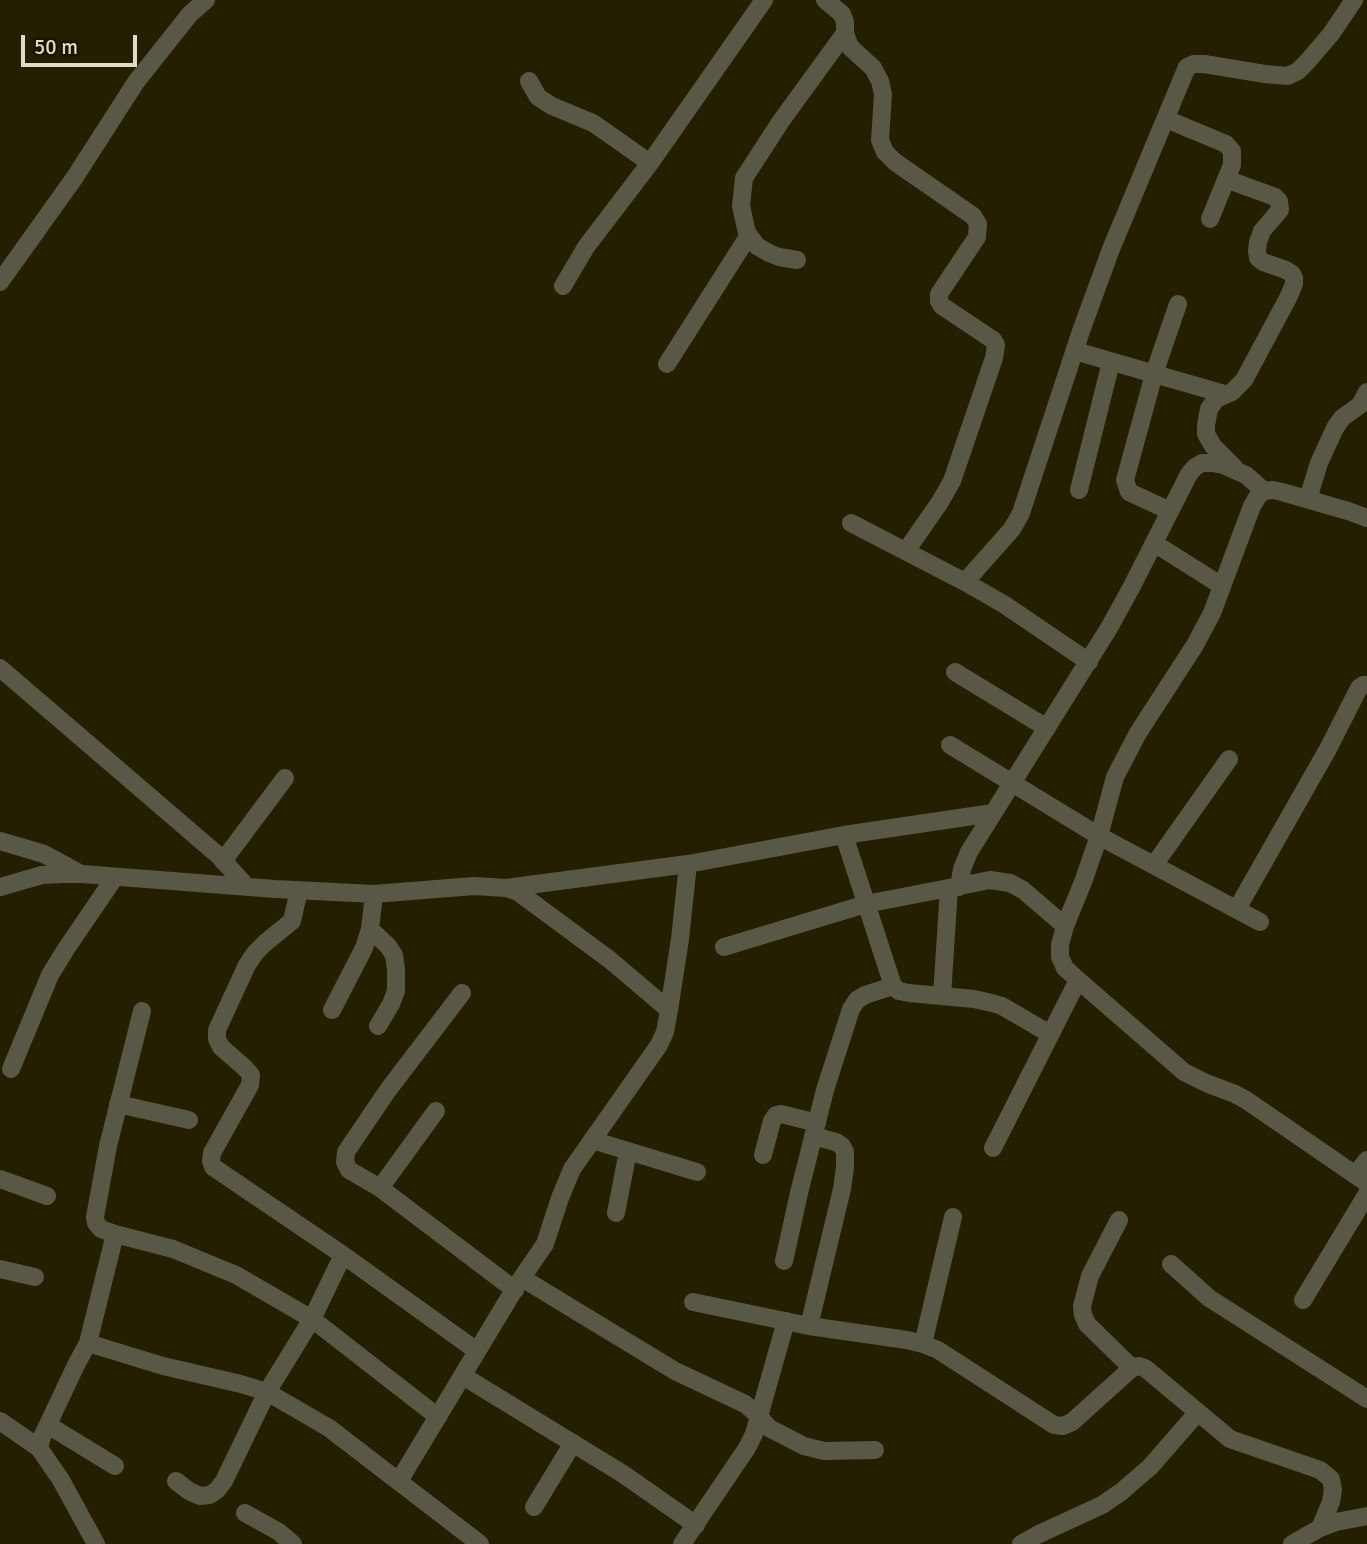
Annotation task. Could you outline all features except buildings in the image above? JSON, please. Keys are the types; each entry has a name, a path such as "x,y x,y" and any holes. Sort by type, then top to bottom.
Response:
{"street":[{"path":"0,282 75,177 136,82 190,14 206,0"},
{"path":"563,286 586,247 650,163 764,0"},
{"path":"825,0 842,14 850,47 873,68 880,80 883,94 880,140 885,152 895,162 973,216 978,224 977,237 939,294 939,302 989,336 996,345 952,481 906,551"},
{"path":"965,582 1012,529 1021,513 1111,249 1187,67 1204,64 1288,75 1298,71 1331,34 1354,0"},
{"path":"797,260 769,253 757,246 748,235 741,206 744,178 781,121 845,33"},
{"path":"530,81 538,97 552,106 593,123 650,163"},
{"path":"1166,119 1230,147 1233,158 1210,219"},
{"path":"1226,179 1275,197 1279,201 1280,210 1262,231 1258,242 1258,258 1292,274 1294,278 1294,284 1244,380 1232,392 1224,394 1212,403 1206,434 1213,446 1236,470"},
{"path":"667,363 748,235"},
{"path":"1170,511 1129,492 1125,480 1154,374 1178,304"},
{"path":"1074,352 1224,394"},
{"path":"1079,490 1111,362"},
{"path":"1308,499 1319,464 1335,428 1342,418 1360,405 1367,392"},
{"path":"942,996 954,887 965,859 1089,662 1131,588 1189,474 1202,463 1213,463 1236,470 1265,491"},
{"path":"1367,518 1273,490 1258,496 1212,613 1195,645 1138,733 1115,777 1099,836 1060,945 1060,957 1065,968 1184,1072 1228,1091 1361,1179 1367,1160"},
{"path":"851,523 1005,605 1089,662"},
{"path":"1154,543 1222,586"},
{"path":"0,668 223,861 247,887"},
{"path":"955,672 1047,728"},
{"path":"1237,909 1328,749 1359,688 1367,685"},
{"path":"950,745 1099,836 1260,922"},
{"path":"1154,864 1229,759"},
{"path":"223,861 285,778"},
{"path":"0,887 42,875 82,874 374,894 474,886 506,888 688,864 844,835 993,813"},
{"path":"844,835 893,986 899,991 909,993 974,999 1002,1006 1050,1034"},
{"path":"0,841 44,854 82,874"},
{"path":"399,1481 545,1244 572,1169 659,1045 665,1032 669,1010 688,864"},
{"path":"10,1069 50,975 115,877"},
{"path":"724,947 866,905 990,880 1010,883 1023,890 1065,926"},
{"path":"506,888 518,892 610,960 669,1010"},
{"path":"299,890 292,921 255,953 217,1030 221,1047 251,1075 250,1085 212,1153 211,1161 214,1167 343,1255 477,1352"},
{"path":"332,1010 364,947 370,929 374,894"},
{"path":"370,929 394,955 396,969 396,991 377,1026"},
{"path":"993,1148 1078,980"},
{"path":"784,1261 825,1090 851,1009 857,1000 865,995 893,986"},
{"path":"462,993 388,1090 346,1152 345,1162 349,1170 380,1188 518,1284 675,1371 745,1405 769,1428 814,1449 876,1450"},
{"path":"142,1011 108,1146 96,1223 101,1229 173,1249 236,1275 312,1318 438,1417"},
{"path":"118,1104 189,1120"},
{"path":"380,1188 436,1111"},
{"path":"763,1155 772,1121 776,1115 781,1114 836,1142 845,1152 842,1189 808,1326"},
{"path":"593,1140 697,1172"},
{"path":"616,1213 628,1151"},
{"path":"0,1179 47,1196"},
{"path":"1303,1300 1367,1194"},
{"path":"923,1344 953,1217"},
{"path":"1119,1220 1090,1276 1082,1306 1087,1324 1132,1368"},
{"path":"39,1448 76,1363 88,1343 115,1234"},
{"path":"176,1481 200,1496 210,1495 224,1481 267,1392 312,1318 343,1255"},
{"path":"1171,1264 1209,1298 1367,1399"},
{"path":"0,1269 35,1277"},
{"path":"693,1302 808,1326 923,1344 938,1350 1041,1418 1063,1426 1072,1422 1132,1368 1145,1368 1230,1439 1320,1470 1331,1479 1331,1502 1320,1528"},
{"path":"682,1544 754,1434 786,1321"},
{"path":"88,1343 163,1366 267,1392 329,1428 480,1544"},
{"path":"463,1376 623,1474 696,1525"},
{"path":"1021,1544 1102,1505 1121,1492 1150,1466 1199,1412"},
{"path":"0,1421 39,1448 61,1480 96,1544"},
{"path":"48,1425 115,1466"},
{"path":"534,1507 573,1443"},
{"path":"245,1513 279,1532 293,1544"},
{"path":"1292,1544 1336,1522 1367,1516"}]}
